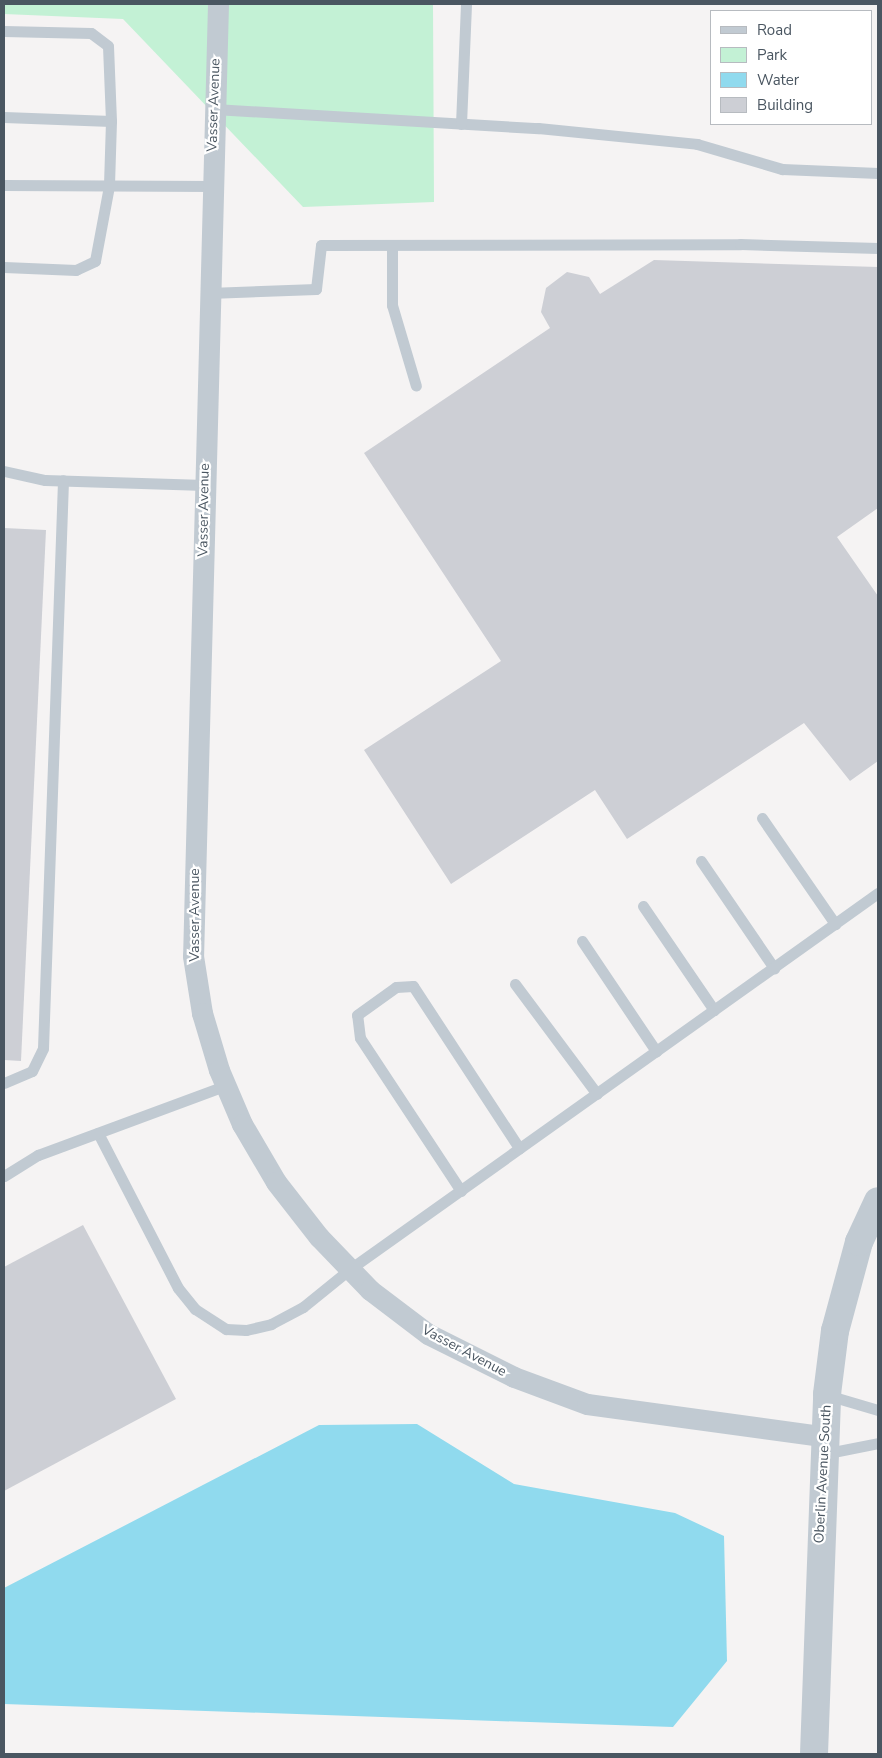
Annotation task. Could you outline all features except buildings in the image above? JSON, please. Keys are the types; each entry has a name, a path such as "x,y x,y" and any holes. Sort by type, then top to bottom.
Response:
{"street":[{"name":"Vasser Avenue","path":"218,4 193,956 202,1013 225,1086 276,1182 370,1290 428,1334 514,1377 587,1404 822,1445"},
{"name":"Oberlin Avenue South","path":"814,1754 822,1445 827,1394 835,1332 854,1260 878,1201"}],"lane":[{"path":"461,124 466,4"},
{"path":"4,31 91,33 108,46 111,121 109,186 95,261 76,270 4,267"},
{"path":"214,109 461,124 697,144 782,168 878,172"},
{"path":"4,117 111,121"},
{"path":"4,185 212,186"},
{"path":"209,293 316,289 321,245 740,244 878,248"},
{"path":"392,245 392,305 416,386"},
{"path":"4,472 63,480 205,485"},
{"path":"4,1083 32,1071 43,1048 63,480"},
{"path":"762,818 834,924"},
{"path":"701,860 774,968"},
{"path":"98,1133 178,1288 211,1322 226,1329 246,1330 271,1324 303,1308 350,1269 878,893"},
{"path":"643,906 714,1010"},
{"path":"582,941 656,1052"},
{"path":"515,984 597,1094"},
{"path":"460,1190 360,1038 357,1015 364,1009 396,987 413,986 520,1148"},
{"path":"4,1176 38,1155 225,1086"},
{"path":"827,1394 878,1410"},
{"path":"822,1445 878,1443"}],"green space":[{"path":"4,4 433,4 434,202 303,207 123,19 4,14"}],"water":[{"path":"417,1424 514,1484 675,1513 724,1536 727,1661 673,1727 4,1704 4,1588 319,1425"}]}
